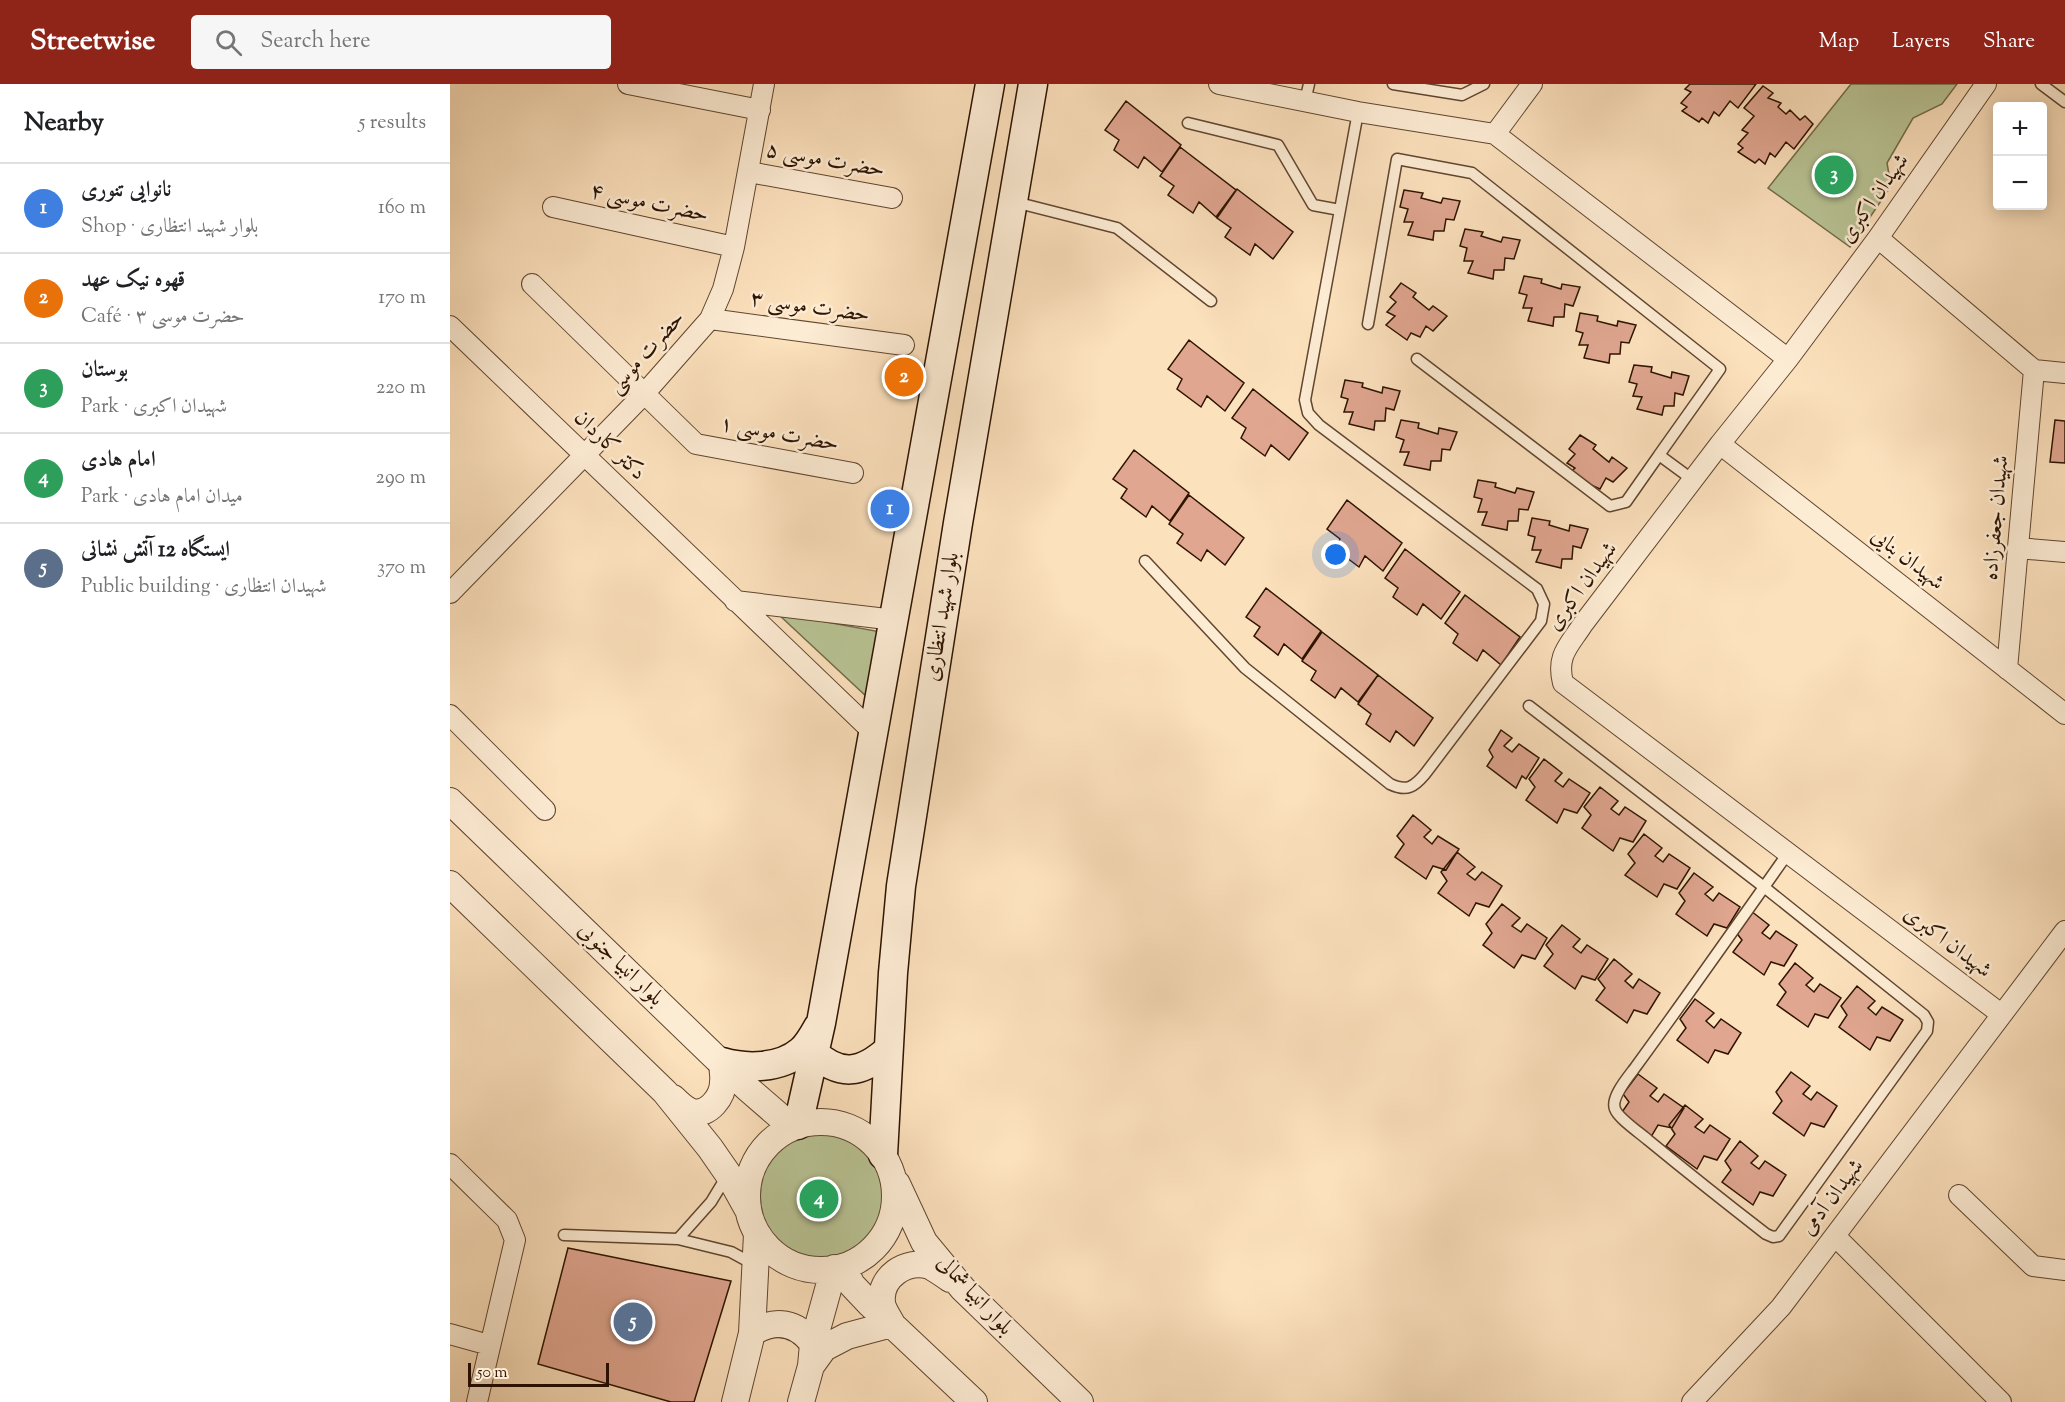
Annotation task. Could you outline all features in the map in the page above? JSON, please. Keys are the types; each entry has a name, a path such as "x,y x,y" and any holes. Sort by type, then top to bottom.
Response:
{"main road":[{"name":"بلوار شهید انتظاری","path":"795,1126 821,1023 990,84"},
{"name":"بلوار شهید انتظاری","path":"887,1164 888,1050 901,886 958,523 1033,84"},
{"path":"912,516 958,523"},
{"path":"722,1062 739,1067 755,1067 778,1062 800,1052 821,1023"},
{"path":"813,1052 826,1064 846,1069 866,1066 888,1050"}],"street":[{"path":"628,84 760,110"},
{"name":"حضرت موسی","path":"450,593 644,394 710,319 723,289 734,247 764,84"},
{"path":"1219,84 1307,93 1358,112 1495,134 1788,359"},
{"path":"1495,134 1532,84"},
{"name":"شهیدان اکبری","path":"1986,84 1878,238 1788,359 1583,624 1563,655 1559,668 1563,683 2001,1014"},
{"name":"حضرت موسی ۵","path":"749,172 892,198"},
{"name":"حضرت موسی ۴","path":"554,207 734,247"},
{"path":"1878,238 2034,370 2065,373"},
{"name":"حضرت موسی ۱","path":"532,284 696,444 853,473"},
{"name":"حضرت موسی ۳","path":"710,319 903,345"},
{"name":"دکتر کاردان","path":"450,326 873,732"},
{"name":"شهیدان جعفرزاده","path":"2007,669 2034,370"},
{"name":"شهیدان بنایی","path":"1720,444 2065,714"},
{"path":"2018,548 2065,552"},
{"path":"735,601 895,620"},
{"path":"450,715 545,810"},
{"name":"بلوار انبیا جنوبی","path":"450,801 747,1088 795,1126"},
{"path":"450,884 665,1092 728,1173 748,1210 757,1234 778,1257 808,1269 839,1268 862,1258 880,1242 891,1221 895,1197 887,1164 867,1138 847,1127 825,1122 795,1126 764,1147 753,1166 747,1188 748,1210"},
{"name":"شهیدان آدمی","path":"1692,1402 1781,1307 2065,931"},
{"path":"665,1092 692,1112 701,1112 710,1108 716,1102 723,1086 722,1062"},
{"path":"450,1164 507,1220 515,1240 477,1402"},
{"name":"بلوار انبیا شمالی","path":"887,1164 924,1242 963,1289 1080,1402"},
{"path":"1959,1195 2032,1266 2065,1270"},
{"path":"735,1402 752,1333 757,1234"},
{"path":"1834,1236 2001,1402"},
{"path":"892,1324 882,1305 882,1291 887,1281 904,1266 930,1266 963,1289"},
{"path":"839,1268 852,1286 974,1402"},
{"path":"801,1402 812,1355 839,1268"},
{"path":"752,1333 773,1323 796,1327 806,1334 812,1355"},
{"path":"812,1355 847,1336 892,1324"},
{"path":"450,1334 489,1345"}],"lane":[{"path":"1393,84 1462,95 1484,84"},
{"path":"2041,84 2065,102"},
{"path":"1145,561 1245,668 1390,784 1405,789 1414,786 1425,774 1541,621 1544,604 1537,589 1319,425 1308,413 1305,400 1358,112"},
{"path":"1188,123 1278,145 1313,205 1340,210"},
{"path":"1368,324 1397,159 1472,173 1720,369 1626,502 1610,506 1417,359"},
{"path":"1014,202 1117,228 1211,301"},
{"path":"1659,455 1693,480"},
{"path":"1529,706 1764,887 1924,1015 1928,1022 1927,1031 1887,1087 1779,1236 1773,1237 1709,1190 1625,1121 1614,1108 1616,1096 1623,1084 1764,887 1788,853"},
{"path":"678,1239 711,1202 728,1173"},
{"path":"564,1235 678,1239 731,1252 755,1266"}],"green space":[{"path":"1851,84 1957,84 1942,104 1913,118 1887,163 1891,186 1850,247 1768,188"},
{"path":"777,613 881,632 867,697"},
{"path":"847,1127 883,1155 891,1173 891,1221 850,1253 819,1259 769,1247 748,1210 747,1188 777,1150 795,1138"}],"building":[{"path":"1690,84 1756,84 1738,108 1730,101 1719,116 1714,112 1708,123 1702,118 1699,122 1682,111 1687,107 1681,103 1691,92 1685,89"},
{"path":"1763,86 1773,93 1768,98 1781,103 1778,107 1786,114 1790,110 1800,120 1805,116 1813,124 1794,149 1786,142 1775,157 1770,153 1765,164 1759,159 1755,163 1738,152 1743,148 1738,144 1748,133 1742,130 1754,116 1744,108"},
{"path":"1126,101 1181,145 1162,172 1144,157 1138,168 1114,150 1119,140 1105,130"},
{"path":"1180,147 1236,190 1216,217 1199,202 1193,213 1168,195 1174,186 1160,176"},
{"path":"1237,189 1293,232 1273,259 1255,244 1250,255 1225,237 1231,228 1217,218"},
{"path":"1404,190 1423,193 1421,198 1441,203 1443,198 1460,201 1454,220 1446,219 1444,231 1434,231 1433,240 1408,235 1413,222 1404,222 1408,209 1400,207"},
{"path":"1465,229 1483,232 1481,236 1501,242 1503,237 1520,240 1514,259 1505,258 1504,270 1494,270 1493,279 1468,273 1473,261 1464,261 1467,248 1460,246"},
{"path":"1524,276 1542,279 1541,283 1561,289 1562,284 1580,287 1573,306 1565,304 1564,317 1554,317 1553,326 1528,321 1532,308 1523,308 1527,295 1519,293"},
{"path":"1401,283 1416,293 1413,297 1429,310 1433,306 1447,316 1433,331 1426,326 1420,337 1411,333 1407,340 1386,325 1395,316 1387,312 1396,302 1390,297"},
{"path":"1580,313 1598,316 1597,321 1617,326 1618,321 1636,325 1629,343 1621,342 1620,354 1610,354 1609,363 1584,358 1588,345 1579,345 1583,333 1576,331"},
{"path":"1189,340 1244,383 1225,411 1207,396 1201,407 1177,389 1182,379 1168,369"},
{"path":"1634,365 1652,367 1651,372 1671,378 1672,372 1689,376 1683,395 1675,393 1674,406 1664,406 1662,415 1637,409 1642,397 1633,396 1637,384 1629,382"},
{"path":"1345,380 1363,383 1362,387 1382,393 1383,387 1400,391 1394,410 1386,408 1385,421 1375,421 1374,430 1349,424 1353,412 1344,412 1348,399 1341,397"},
{"path":"1253,389 1308,433 1289,460 1271,445 1265,456 1241,438 1246,428 1232,418"},
{"path":"1401,420 1419,423 1418,428 1438,434 1439,428 1457,432 1450,450 1442,449 1441,461 1431,461 1430,470 1404,465 1409,452 1400,452 1404,440 1396,437"},
{"path":"2055,420 2065,421 2065,463 2050,462"},
{"path":"1580,435 1596,445 1593,449 1609,462 1612,457 1627,468 1613,482 1606,478 1600,489 1591,485 1586,492 1565,477 1575,468 1567,463 1575,454 1569,449"},
{"path":"1134,450 1189,493 1170,521 1152,506 1146,517 1121,498 1127,489 1113,479"},
{"path":"1478,480 1496,483 1495,487 1515,493 1517,488 1534,492 1528,510 1519,509 1518,521 1508,521 1507,530 1482,525 1487,512 1478,512 1482,499 1474,497"},
{"path":"1189,495 1244,538 1225,565 1207,550 1201,561 1177,543 1183,534 1169,524"},
{"path":"1347,500 1402,543 1383,571 1365,556 1359,567 1335,549 1340,539 1327,529"},
{"path":"1532,518 1550,521 1549,525 1569,531 1570,525 1588,529 1581,548 1573,546 1572,559 1562,559 1561,568 1536,562 1541,550 1532,550 1535,537 1528,535"},
{"path":"1405,549 1460,592 1441,619 1423,604 1417,615 1393,597 1398,588 1385,578"},
{"path":"1266,588 1321,631 1302,659 1284,644 1278,655 1254,636 1260,627 1246,617"},
{"path":"1465,595 1520,637 1501,665 1483,650 1477,661 1453,643 1458,634 1445,623"},
{"path":"1322,632 1378,675 1358,702 1341,688 1335,698 1311,680 1316,671 1302,661"},
{"path":"1378,675 1433,718 1414,746 1396,731 1390,742 1366,724 1371,714 1358,704"},
{"path":"1501,730 1512,738 1504,746 1512,752 1519,744 1539,758 1526,779 1522,776 1516,788 1487,766 1493,757 1489,750"},
{"path":"1544,759 1562,773 1555,781 1563,787 1569,779 1590,793 1577,813 1564,809 1557,823 1526,800 1535,787 1529,779"},
{"path":"1600,787 1618,801 1611,809 1619,815 1625,807 1646,821 1633,842 1620,838 1613,851 1582,828 1591,815 1584,807"},
{"path":"1413,815 1431,830 1424,837 1432,844 1438,836 1459,849 1446,870 1433,866 1426,879 1395,857 1404,844 1397,836"},
{"path":"1644,834 1662,848 1655,856 1663,862 1669,854 1690,868 1677,889 1664,884 1657,897 1625,875 1635,863 1628,854"},
{"path":"1457,852 1475,867 1467,874 1475,880 1482,872 1502,886 1489,907 1476,903 1469,916 1438,893 1447,881 1441,872"},
{"path":"1694,873 1713,887 1705,894 1713,901 1719,893 1740,907 1727,928 1714,924 1707,936 1676,914 1685,901 1679,893"},
{"path":"1502,904 1520,918 1512,926 1521,932 1527,924 1547,938 1535,959 1522,955 1514,968 1483,945 1492,933 1486,924"},
{"path":"1751,911 1769,925 1762,933 1770,939 1776,931 1797,945 1784,966 1771,962 1764,975 1733,952 1742,940 1735,931"},
{"path":"1562,925 1580,939 1573,947 1581,953 1587,945 1608,959 1595,980 1582,976 1575,989 1544,966 1553,954 1546,945"},
{"path":"1614,959 1632,974 1625,981 1633,988 1639,979 1660,993 1647,1014 1634,1010 1627,1023 1596,1000 1605,988 1598,979"},
{"path":"1795,963 1813,978 1806,985 1814,992 1820,984 1841,998 1828,1018 1815,1014 1808,1027 1777,1005 1786,992 1779,984"},
{"path":"1857,986 1875,1001 1868,1008 1876,1015 1882,1007 1903,1020 1890,1041 1877,1037 1870,1050 1839,1027 1847,1015 1841,1006"},
{"path":"1695,999 1714,1013 1706,1021 1714,1028 1721,1019 1741,1033 1728,1054 1715,1050 1708,1063 1677,1040 1686,1028 1680,1019"},
{"path":"1791,1072 1810,1086 1803,1094 1811,1100 1817,1092 1837,1106 1824,1127 1811,1123 1804,1136 1773,1113 1782,1101 1776,1092"},
{"path":"1638,1074 1657,1088 1650,1096 1658,1102 1664,1094 1684,1108 1672,1128 1658,1125 1651,1137 1620,1115 1629,1102 1623,1094"},
{"path":"1685,1105 1703,1119 1695,1127 1704,1133 1710,1125 1730,1139 1717,1160 1704,1156 1697,1169 1666,1146 1675,1134 1669,1125"},
{"path":"1740,1141 1758,1156 1751,1163 1759,1169 1765,1161 1786,1175 1773,1196 1760,1192 1753,1205 1722,1182 1731,1170 1725,1161"},
{"path":"568,1248 731,1281 694,1402 671,1402 538,1364"}],"place":[{"name":"بوستان","path":"1834,175"},
{"name":"قهوه نیک عهد","path":"904,377"},
{"name":"نانوایی تنوری","path":"890,509"},
{"name":"امام هادی","path":"819,1199"},
{"name":"ایستگاه 12 آتش نشانی","path":"633,1322"}]}
